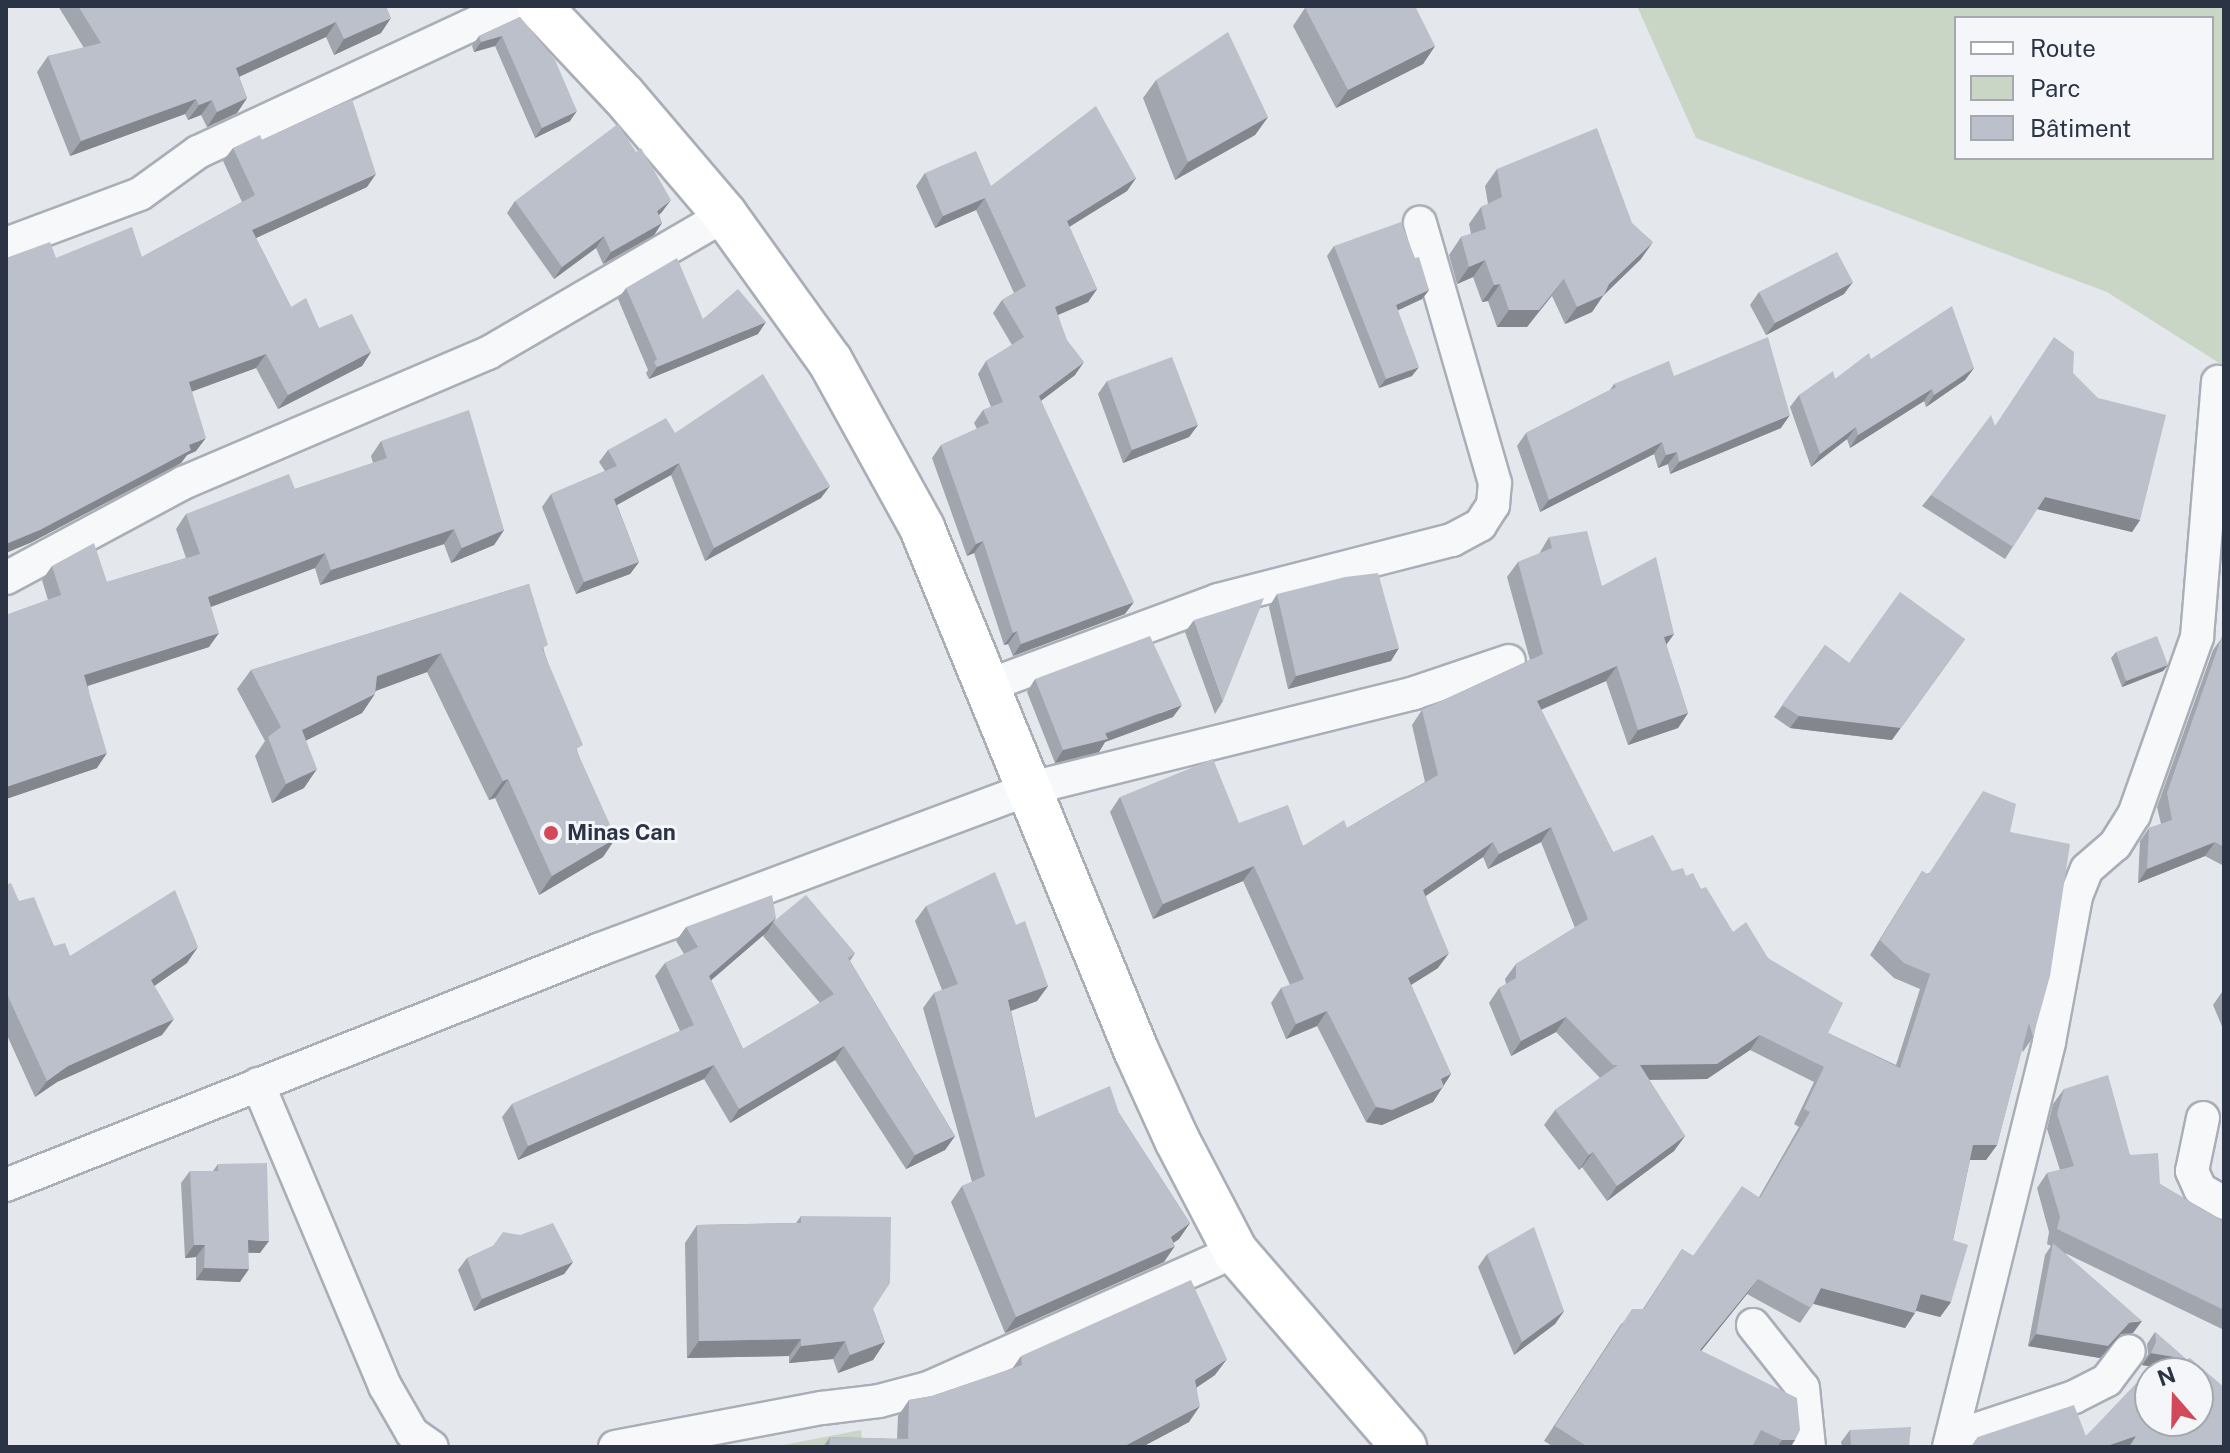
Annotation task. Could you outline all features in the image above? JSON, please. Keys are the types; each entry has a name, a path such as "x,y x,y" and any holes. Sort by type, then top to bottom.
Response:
{"main road":[{"path":"539,6 623,95 725,215 838,375 922,528 1136,1050 1177,1140 1235,1251 1404,1447"}],"street":[{"path":"6,244 140,194 198,152 512,6"},
{"path":"6,578 183,483 488,353 725,215"},
{"path":"987,686 1218,600 1452,540 1480,525 1493,505 1495,483 1420,223"},
{"path":"1952,1442 2049,1042 2076,896 2087,869 2115,845 2134,815 2197,637 2214,542 2218,382"},
{"path":"6,1185 601,949 1031,788 1414,693 1509,661"},
{"path":"258,1084 385,1386 412,1433 432,1447"},
{"path":"2203,1118 2192,1171 2200,1189 2224,1203"},
{"path":"615,1447 822,1408 879,1401 928,1388 1235,1251"},
{"path":"1753,1325 1803,1388 1809,1447"},
{"path":"1952,1442 2074,1397 2107,1380 2129,1351"}],"green space":[{"path":"1637,6 2224,6 2224,366 2107,292 1696,138"},
{"path":"861,1430 863,1447 773,1447"}],"building":[{"path":"78,6 386,6 391,18 344,39 336,22 236,68 247,98 217,112 212,100 199,105 196,99 81,141 48,56 101,43"},
{"path":"1415,6 1435,46 1348,90 1305,8"},
{"path":"520,17 555,60 577,111 542,128 502,36 481,42 479,36"},
{"path":"1228,32 1268,117 1188,162 1156,80"},
{"path":"352,99 376,174 252,230 291,307 306,298 319,328 352,314 371,352 288,395 266,354 189,382 206,438 189,445 191,450 40,530 6,544 6,258 50,242 56,258 132,227 142,257 255,195 233,148 260,135 262,140"},
{"path":"1096,106 1136,178 1067,221 1097,289 1055,307 1067,340 1084,362 1039,396 1134,602 1021,644 1017,631 1013,633 983,541 976,544 941,445 989,423 983,410 1003,402 986,361 1024,337 1002,300 1026,286 985,198 943,216 925,173 976,151 991,186"},
{"path":"618,124 636,152 641,148 671,200 657,211 662,223 611,252 604,236 562,267 515,201"},
{"path":"1597,128 1632,223 1653,242 1609,284 1604,295 1577,307 1564,279 1539,310 1509,310 1500,284 1494,285 1485,260 1469,267 1461,237 1486,229 1481,207 1502,197 1497,169"},
{"path":"1401,222 1415,258 1419,257 1429,290 1396,305 1419,367 1386,379 1334,246"},
{"path":"1837,252 1853,282 1775,323 1759,292"},
{"path":"677,258 703,319 738,289 766,322 657,367 654,362 657,359 626,288"},
{"path":"1952,306 1974,368 1934,395 1932,389 1858,435 1856,427 1820,454 1799,395 1833,371 1835,379 1869,353 1871,359"},
{"path":"1768,337 1790,415 1679,462 1677,452 1666,455 1662,442 1549,500 1526,433 1616,387 1614,384 1669,361 1674,376"},
{"path":"2054,337 2074,352 2073,373 2098,398 2166,415 2140,520 2045,497 2013,547 1931,495 1991,415 1995,426"},
{"path":"1172,357 1198,425 1132,450 1107,381"},
{"path":"763,374 830,486 714,548 679,463 614,499 639,562 584,582 551,494 617,466 608,450 666,418 675,433"},
{"path":"469,410 504,530 462,548 454,529 331,570 325,553 208,597 219,633 84,675 107,753 6,787 6,615 61,595 52,566 94,543 107,582 200,554 186,514 289,474 295,489 387,458 381,441"},
{"path":"1587,531 1602,586 1656,557 1674,634 1664,637 1688,713 1638,730 1617,666 1537,701 1613,852 1653,835 1672,871 1683,868 1686,876 1693,873 1701,889 1706,887 1733,932 1746,922 1768,958 1843,1003 1828,1033 1900,1068 1930,974 1904,963 1880,940 1922,871 1928,875 1983,791 2016,804 2010,832 2070,844 2050,976 2033,1037 2029,1023 1997,1145 1973,1145 1953,1240 1968,1245 1951,1302 1921,1294 1915,1313 1821,1288 1811,1308 1758,1279 1700,1350 1797,1398 1800,1430 1795,1440 1782,1440 1761,1430 1752,1447 1588,1447 1555,1426 1632,1309 1644,1309 1682,1249 1693,1256 1742,1186 1760,1198 1810,1112 1804,1109 1824,1067 1760,1035 1717,1064 1640,1065 1685,1136 1617,1186 1593,1152 1589,1155 1555,1110 1618,1065 1613,1065 1566,1017 1521,1041 1499,988 1516,978 1516,964 1588,919 1551,827 1499,854 1493,842 1423,890 1449,953 1408,978 1451,1074 1441,1079 1444,1087 1392,1110 1376,1107 1327,1011 1296,1024 1281,988 1304,979 1254,866 1163,904 1120,797 1213,759 1239,823 1288,805 1303,846 1344,820 1347,828 1438,775 1422,710 1543,654 1518,562 1552,548 1549,537"},
{"path":"1378,573 1399,648 1296,676 1277,594 1345,577"},
{"path":"529,584 548,645 542,648 583,745 576,749 616,838 552,876 508,779 503,781 441,653 377,676 375,694 302,730 317,769 286,784 268,737 281,727 251,670"},
{"path":"1900,592 1965,639 1901,728 1799,716 1782,705 1825,645 1849,663"},
{"path":"1264,598 1223,701 1194,620"},
{"path":"2224,635 2224,847 2215,842 2147,869 2149,828 2172,820 2167,793"},
{"path":"1150,636 1182,705 1105,733 1108,739 1063,750 1035,679"},
{"path":"2157,636 2168,665 2126,681 2116,652"},
{"path":"995,872 1016,925 1025,921 1048,986 1008,1000 1035,1118 1110,1086 1119,1113 1190,1223 1171,1237 1175,1246 1016,1317 962,1186 985,1176 934,993 958,984 926,906"},
{"path":"11,883 19,901 34,897 54,946 65,943 70,956 175,890 198,947 151,980 174,1019 68,1066 47,1081 6,992 6,885"},
{"path":"772,895 776,918 709,976 743,1049 834,994 773,922 806,895 855,953 848,958 955,1136 915,1155 844,1046 739,1109 714,1065 528,1146 512,1104 694,1025 665,963 698,947 686,927"},
{"path":"2108,1075 2130,1155 2158,1153 2160,1184 2224,1222 2224,1310 2057,1229 2060,1217 2047,1173 2074,1166 2057,1114 2064,1089"},
{"path":"267,1163 269,1241 248,1240 249,1269 204,1268 205,1245 194,1245 190,1171 218,1171 218,1164"},
{"path":"801,1216 891,1217 890,1283 873,1309 885,1342 850,1355 845,1341 801,1346 801,1339 699,1341 697,1225 801,1223"},
{"path":"553,1223 573,1262 482,1299 467,1258 493,1246 503,1232 520,1235"},
{"path":"1534,1227 1564,1311 1522,1342 1487,1254"},
{"path":"2053,1243 2142,1321 2130,1322 2108,1346 2036,1334"},
{"path":"1191,1280 1227,1359 1195,1380 1200,1406 1123,1447 829,1447 830,1437 908,1439 909,1400 932,1396 1022,1365 1021,1356"},
{"path":"2155,1332 2184,1357 2151,1353 2156,1342"},
{"path":"2214,1378 2224,1387 2224,1447 2130,1447 2135,1437 2214,1437"},
{"path":"2134,1386 2134,1437 2104,1447 1971,1447 1978,1437 2074,1405 2086,1436"},
{"path":"1911,1427 1909,1447 1851,1447 1850,1430"}],"place":[{"name":"Minas Can","path":"551,833"}]}
